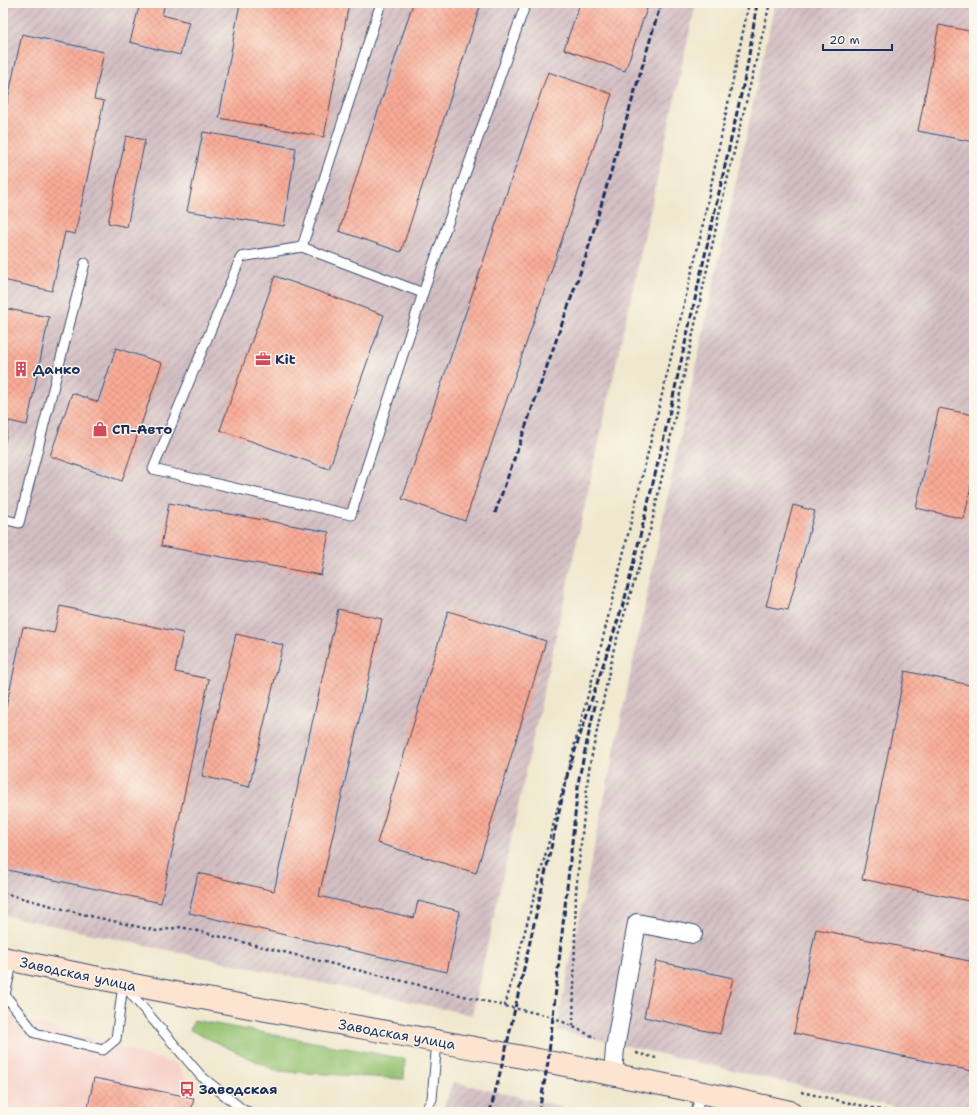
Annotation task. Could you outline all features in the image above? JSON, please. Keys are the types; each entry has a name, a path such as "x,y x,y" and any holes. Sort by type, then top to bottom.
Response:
{"main road":[{"name":"Заводская улица","path":"8,959 123,984 438,1041 613,1075 699,1102 790,1112"}],"street":[{"path":"613,1075 615,1048 637,924 693,934"}],"lane":[{"path":"302,247 382,3"},
{"path":"423,293 302,247 241,257 153,469 351,515 423,293 526,3"},
{"path":"3,519 19,523 85,263"},
{"path":"8,959 4,999 35,1034 103,1050 116,1039 123,984"},
{"path":"123,984 201,1076 243,1110 249,1112"},
{"path":"425,1112 432,1099 438,1041"}],"path":[{"path":"505,1006 600,650 698,246 749,3"},
{"path":"573,1026 576,891 589,769 614,648 651,527 719,214 770,3"},
{"path":"3,893 82,914 157,930 181,926 553,1017 615,1048 660,1059"},
{"path":"798,1091 890,1112"}],"shaded area":[{"path":"3,3 696,3 472,1015 3,915"},
{"path":"775,3 974,3 974,1112 916,1112 556,1030 668,494"},
{"path":"3,1014 177,1064 206,1112 3,1112"},
{"path":"453,1082 586,1112 442,1112"}],"green space":[{"path":"194,1020 405,1059 404,1079 277,1071 190,1030"}],"building":[{"path":"140,3 165,3 162,15 189,22 180,55 130,42"},
{"path":"240,3 349,3 324,137 219,118"},
{"path":"413,3 481,3 401,252 339,231"},
{"path":"580,3 649,3 625,71 564,49"},
{"path":"939,25 974,32 974,142 918,131"},
{"path":"22,34 104,52 94,99 104,101 75,234 65,232 52,291 3,280 3,121"},
{"path":"548,72 612,94 465,521 402,499"},
{"path":"203,132 296,148 284,226 187,211"},
{"path":"126,136 145,140 127,227 108,223"},
{"path":"275,276 384,315 329,469 220,430"},
{"name":"Данко","path":"3,308 49,317 27,425 9,421 4,447"},
{"name":"СП-Авто","path":"116,348 162,363 122,481 50,456 72,393 98,402"},
{"path":"939,408 974,415 974,473 964,519 916,508"},
{"path":"169,503 329,532 321,575 161,546"},
{"path":"793,505 815,511 788,610 766,606"},
{"path":"60,606 183,633 175,672 209,679 161,903 3,869 3,722 23,627 54,633"},
{"path":"338,609 382,619 319,896 414,918 418,901 460,911 447,972 189,913 198,873 274,891"},
{"path":"448,611 546,641 476,873 377,843"},
{"path":"236,634 283,645 249,787 202,776"},
{"path":"905,671 974,686 974,902 862,879"},
{"path":"816,929 974,962 974,1061 972,1071 794,1033"},
{"path":"656,961 733,978 720,1034 644,1017"},
{"path":"94,1078 194,1098 191,1112 87,1112"}],"railway":[{"path":"495,513 586,256 661,3"},
{"path":"490,1112 505,1053 568,772 625,598 662,446 747,68 757,3"},
{"path":"539,1112 548,1062 579,778 596,701"}],"place":[{"name":"Kit","path":"263,359"},
{"name":"Данко","path":"21,369"},
{"name":"СП-Авто","path":"100,429"},
{"name":"Заводская","path":"187,1089"}]}
